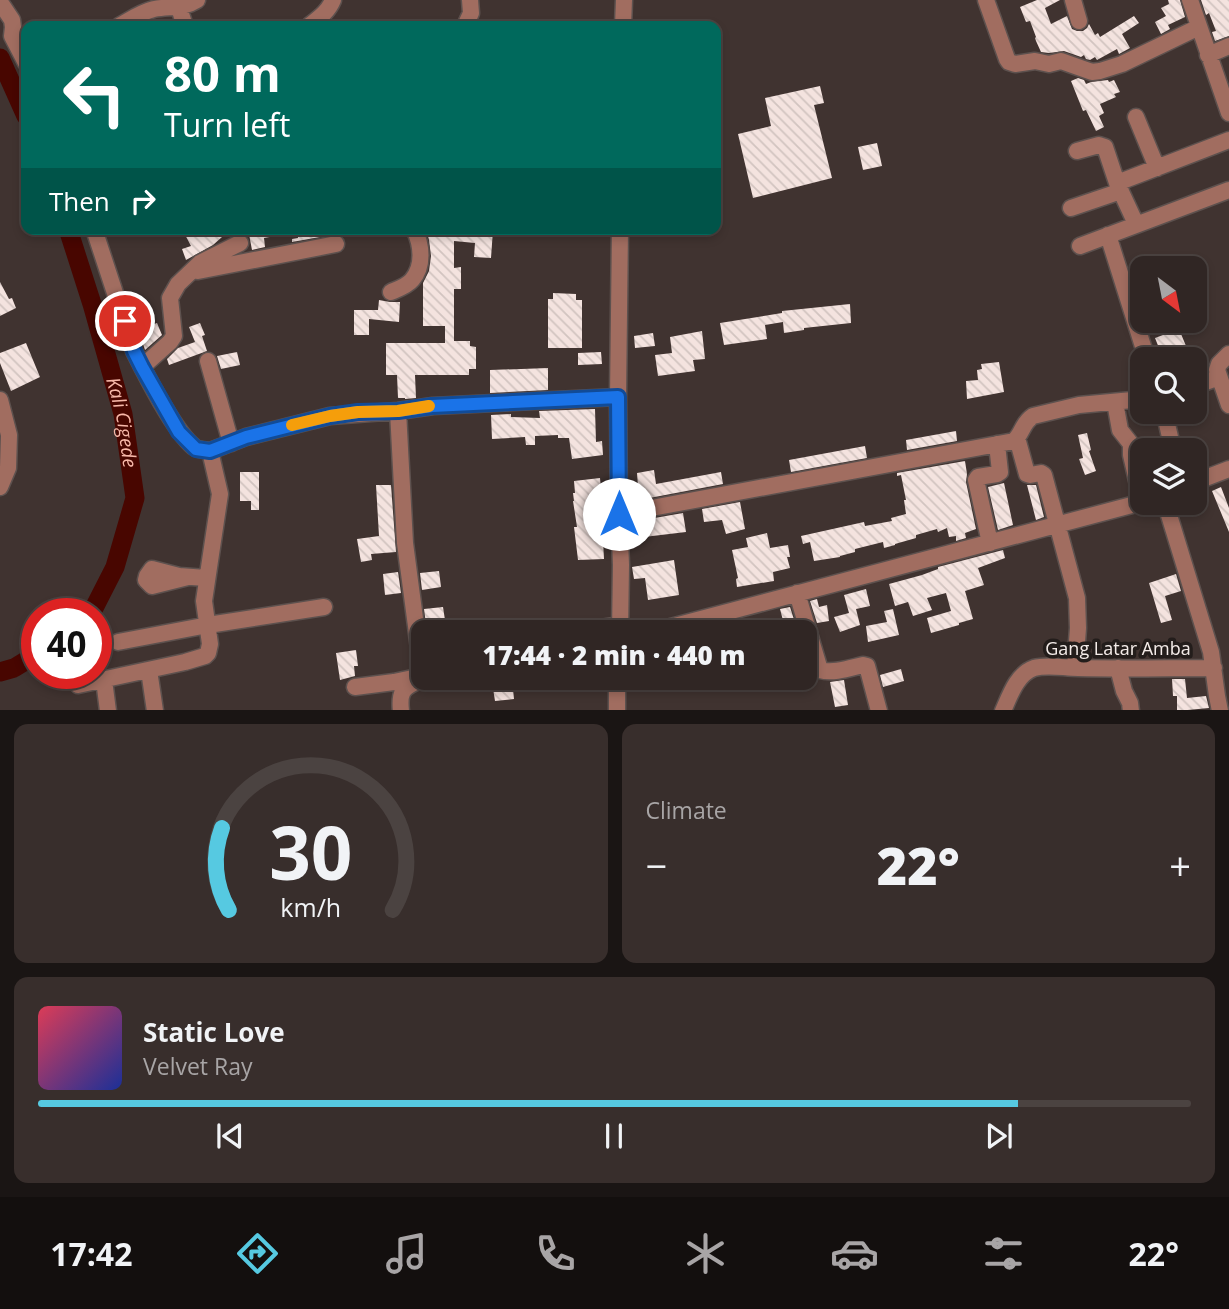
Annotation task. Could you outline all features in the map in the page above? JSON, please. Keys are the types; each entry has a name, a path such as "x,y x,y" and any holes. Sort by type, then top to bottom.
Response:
{"street":[{"path":"128,21 144,12 179,8 197,0"},
{"path":"316,21 324,15 333,0"},
{"path":"467,21 471,13 470,0"},
{"path":"623,21 624,0"},
{"path":"986,0 1007,59 1014,64 1035,61 1049,64 1061,61 1092,72 1100,71 1122,64 1199,27"},
{"path":"1073,0 1079,21"},
{"path":"1190,0 1229,113"},
{"path":"0,2 12,20 12,36 21,53"},
{"path":"179,8 183,21"},
{"path":"1208,55 1229,46"},
{"path":"1136,117 1157,168"},
{"path":"1071,208 1157,168 1229,140"},
{"path":"1077,151 1099,145 1105,147 1136,224"},
{"path":"1080,246 1229,190"},
{"path":"1108,234 1143,347"},
{"path":"96,235 134,351 179,432 196,449 210,451 276,428 358,412 618,397"},
{"path":"391,292 410,283 415,275 421,248 416,235"},
{"path":"620,235 620,620"},
{"path":"142,367 174,337 170,298 172,292 188,272 200,263 240,243"},
{"path":"188,272 336,244"},
{"path":"1229,354 1217,370 1229,405"},
{"path":"208,361 231,443"},
{"path":"1207,382 1219,377"},
{"path":"0,400 9,435 9,446 8,468 0,487"},
{"path":"619,514 1014,441 1023,425 1034,416 1079,405 1130,400"},
{"path":"1115,402 1120,430 1130,443"},
{"path":"398,411 405,544 416,620"},
{"path":"1017,438 1027,474 1044,475 1077,598 1075,668"},
{"path":"990,543 976,480 978,477 1000,472 997,444"},
{"path":"112,678 205,656 209,650 204,601 220,494 210,451"},
{"path":"1207,477 1229,469"},
{"path":"697,620 1130,505"},
{"path":"1170,515 1211,652 1223,706"},
{"path":"188,577 206,578"},
{"path":"797,593 820,670 830,672 867,666 879,710"},
{"path":"118,642 324,607"},
{"name":"Gang Latar Amba","path":"1003,710 1023,675 1034,668 1214,668"},
{"path":"1118,668 1131,710"},
{"path":"149,670 155,710"},
{"path":"355,687 411,679"},
{"path":"401,710 399,698 403,690 411,684"},
{"path":"105,689 108,710"},
{"path":"617,710 618,690"}],"building":[{"path":"1037,0 1060,0 1045,8 1051,24 1067,16 1072,29 1083,31 1089,24 1095,35 1098,33 1100,37 1134,16 1139,23 1122,34 1130,48 1119,54 1117,49 1097,60 1095,57 1090,60 1084,55 1081,57 1064,51 1041,52 1030,21 1026,22 1020,7"},
{"path":"1168,0 1180,0 1185,17 1168,25 1170,29 1161,34 1155,22 1166,16 1161,8 1169,4"},
{"path":"1201,0 1229,0 1229,36 1215,41 1212,32 1216,31"},
{"path":"1078,78 1086,84 1114,80 1120,92 1114,94 1116,97 1100,104 1104,113 1099,116 1104,127 1096,131 1086,110 1083,111 1071,81"},
{"path":"820,86 824,103 814,105 832,178 753,198 738,134 771,126 765,98"},
{"path":"877,143 882,166 863,170 858,147"},
{"path":"185,235 224,235 213,245 186,260 182,249 191,246"},
{"path":"249,235 281,235 264,238 265,247 252,250"},
{"path":"298,235 331,235 292,242 292,239 298,238"},
{"path":"428,235 493,235 491,258 474,257 475,243 454,241 454,268 461,267 461,289 454,289 454,341 470,341 470,346 476,347 476,369 469,369 469,375 415,375 416,398 398,398 397,375 386,375 386,343 445,343 445,326 423,326 423,283 429,271 431,256"},
{"path":"0,282 16,308 0,316"},
{"path":"553,293 576,294 576,300 582,300 582,348 548,348 548,299 553,299"},
{"path":"379,300 400,302 399,322 369,319 369,335 354,335 354,310 378,310"},
{"path":"139,301 143,328 157,323 162,335 145,350 129,302"},
{"path":"850,304 851,323 784,333 783,322 765,325 767,339 724,345 720,323 782,311"},
{"path":"200,323 207,351 169,365 167,359 178,348 195,342 189,327"},
{"path":"702,331 705,359 693,360 695,371 658,376 655,355 672,353 670,337"},
{"path":"653,333 655,346 635,348 634,336"},
{"path":"1168,333 1181,333 1186,346 1159,347 1155,338"},
{"path":"26,343 40,377 11,391 0,363 0,353"},
{"path":"237,352 240,365 221,369 217,356"},
{"path":"601,352 602,364 578,365 578,353"},
{"path":"999,362 1004,392 967,399 966,381 978,380 977,370 982,369 981,364"},
{"path":"548,368 548,390 490,393 490,370"},
{"path":"595,409 596,442 602,441 603,455 572,459 569,438 558,438 558,435 535,436 535,445 526,445 525,437 492,439 491,415 511,414 511,417 540,418 539,411"},
{"path":"956,431 957,441 907,450 906,440"},
{"path":"1087,433 1089,451 1096,471 1085,475 1079,459 1083,458 1078,435"},
{"path":"865,446 867,458 791,472 789,460"},
{"path":"965,461 966,482 976,529 965,533 966,538 956,541 956,536 949,537 947,528 938,532 937,529 884,548 883,542 855,549 855,552 840,557 814,561 810,542 803,544 801,536 864,522 865,526 892,521 891,518 906,514 901,475 897,476 897,473"},
{"path":"654,470 656,484 721,472 723,484 639,500 637,473"},
{"path":"240,472 259,472 259,510 251,510 251,501 240,501"},
{"path":"600,478 604,559 578,560 574,527 577,527 573,501 574,481"},
{"path":"1004,483 1013,525 998,530 988,487"},
{"path":"376,485 391,485 396,552 371,554 372,560 361,562 357,539 379,536"},
{"path":"1027,485 1036,485 1044,517 1036,520"},
{"path":"1221,487 1229,508 1229,532 1212,491"},
{"path":"740,502 745,529 726,534 722,520 704,522 702,509"},
{"path":"683,513 686,532 644,537 643,520"},
{"path":"767,533 770,548 788,545 790,568 773,572 774,581 737,587 738,578 732,550 748,547 746,538"},
{"path":"1003,550 1005,558 978,568 984,585 965,591 973,619 931,633 927,618 951,611 946,593 927,598 932,610 913,616 908,602 895,606 889,584 922,575 938,567"},
{"path":"674,560 679,595 648,600 645,578 634,579 632,567"},
{"path":"439,571 441,587 422,590 420,573"},
{"path":"398,572 401,593 385,595 383,574"},
{"path":"1176,574 1181,591 1165,596 1172,620 1161,623 1149,583"},
{"path":"866,589 870,606 856,609 860,625 840,632 834,617 849,613 844,595"},
{"path":"817,599 819,607 827,605 829,621 817,623 810,601"},
{"path":"443,607 445,620 425,620 424,609"},
{"path":"790,607 794,620 783,620 780,609"},
{"path":"893,609 899,635 868,642 866,626 887,622 884,611"},
{"path":"356,650 358,666 354,666 355,676 340,680 336,653"},
{"path":"901,669 904,681 883,687 880,675"},
{"path":"1172,679 1185,679 1187,698 1206,696 1209,708 1177,710 1177,696 1173,696"},
{"path":"844,680 848,705 835,707 830,682"},
{"path":"493,690 513,690 514,699 495,701"}],"waterway":[{"name":"Kali Cigede","path":"0,58 21,105"},
{"name":"Kali Cigede","path":"70,235 123,414 135,498 115,567 99,598"},
{"name":"Kali Cigede","path":"0,672 21,664"}],"slow traffic":[{"path":"292,425 358,412 398,411 429,406"}],"route":[{"path":"125,321 142,367 179,432 196,449 210,451 276,428 358,412 618,397 619,514"}]}
